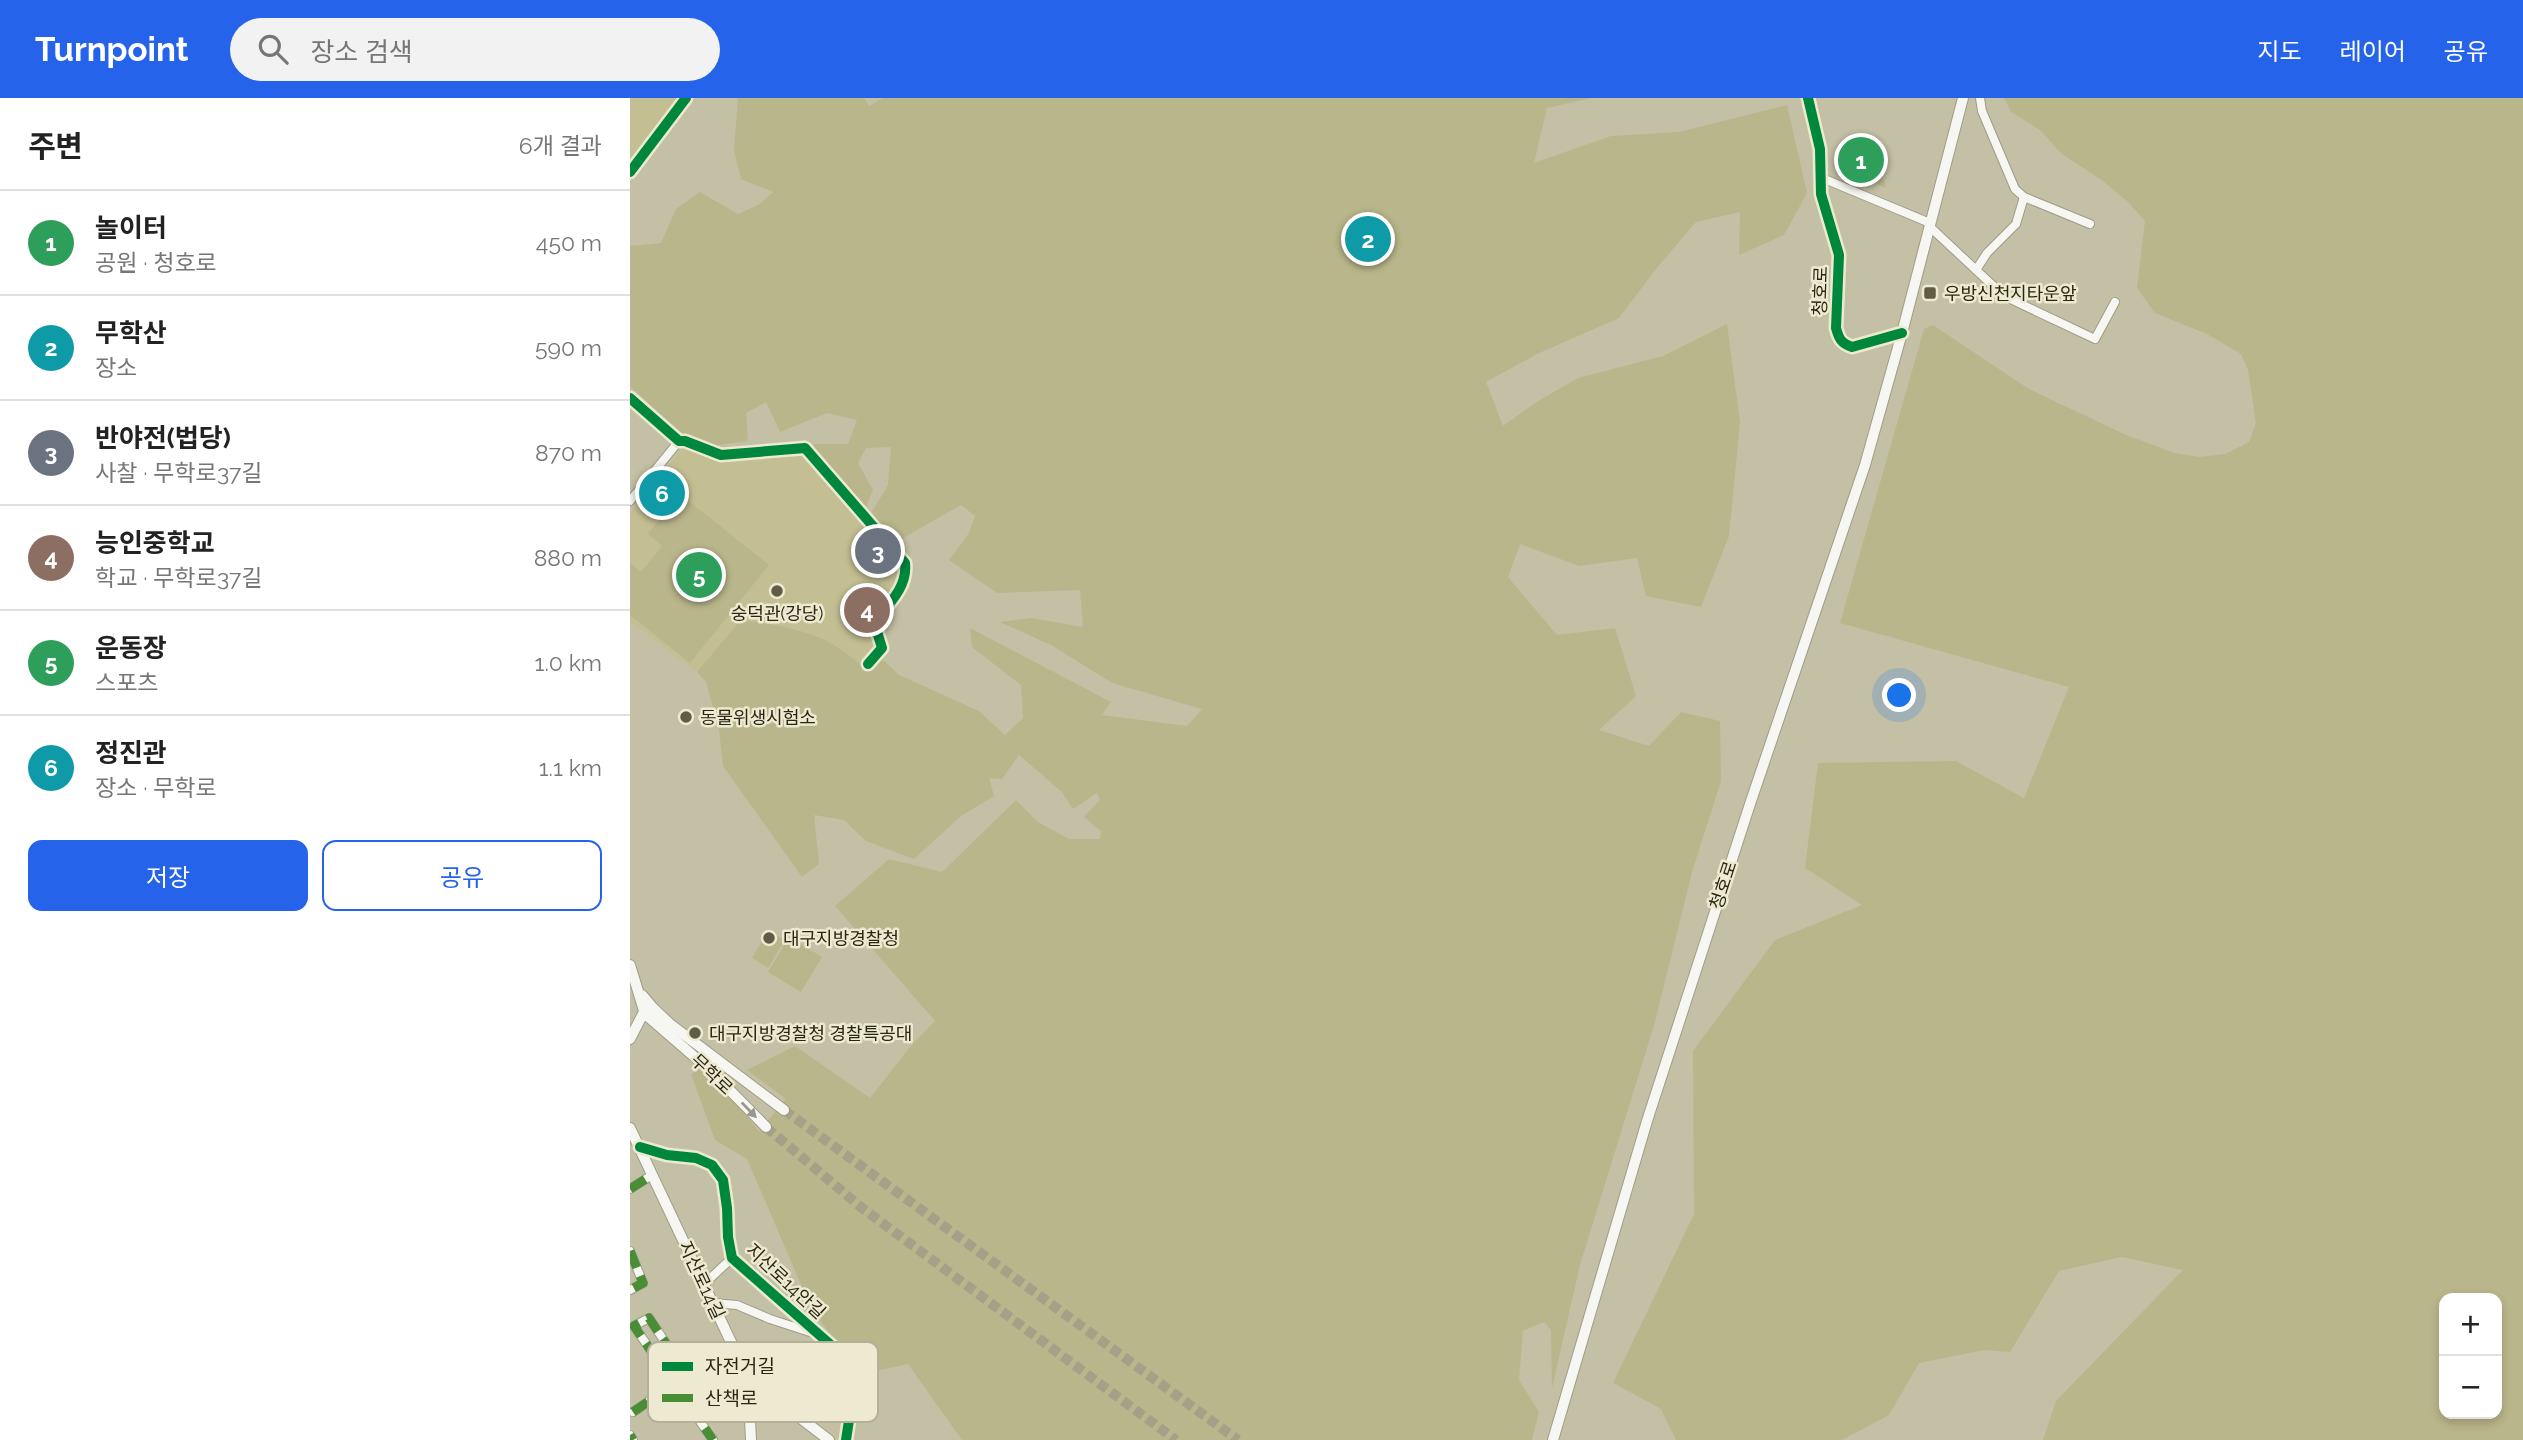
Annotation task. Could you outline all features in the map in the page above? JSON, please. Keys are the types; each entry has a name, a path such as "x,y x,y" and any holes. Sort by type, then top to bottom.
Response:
{"main road":[{"name":"청호로","path":"1553,1440 1647,1121 1750,804 1865,465 1963,98"},
{"name":"무학로","path":"630,965 645,1014 712,1072 766,1127"},
{"name":"무학로","path":"637,987 670,1024 784,1110"},
{"path":"630,1039 645,1014 648,1002"},
{"name":"지산로14길","path":"630,1128 731,1342"},
{"path":"750,1422 751,1440"},
{"name":"지산로14길","path":"805,1422 829,1440"}],"street":[{"path":"630,172 686,98"},
{"path":"1808,98 1820,149 1822,178 1929,225 2004,296 2095,339 2115,302"},
{"path":"1980,98 1982,111 2015,188 2024,197 2090,224"},
{"name":"청호로","path":"1822,178 1821,194 1839,255 1836,328 1840,339 1852,347 1902,334"},
{"path":"1976,270 1987,253 2016,224 2024,197"},
{"path":"630,398 679,442"},
{"path":"630,501 679,442 685,441 721,455 805,448 905,563 905,577 897,594 874,622 882,648 868,664"},
{"name":"지산로14안길","path":"640,1147 667,1156 696,1158 712,1165 723,1180 732,1258 825,1342"},
{"path":"630,1189 652,1175"},
{"path":"630,1251 643,1283 630,1290"},
{"path":"704,1284 732,1258"},
{"path":"713,1303 737,1305 817,1335"},
{"path":"648,1346 635,1326 649,1318 665,1342"},
{"path":"631,1411 648,1400"},
{"path":"700,1422 713,1440"},
{"name":"지산로14안길","path":"846,1440 849,1422"},
{"path":"630,1435 633,1440"}],"shaded area":[{"path":"630,98 679,98 630,163"},
{"path":"738,98 864,98 869,106 883,98 1591,98 1547,108 1534,163 1611,136 1679,132 1787,105 1807,193 1784,235 1739,255 1740,212 1696,222 1619,318 1537,354 1486,382 1503,426 1535,403 1578,378 1663,356 1727,324 1740,422 1729,536 1701,607 1646,596 1637,558 1579,566 1520,544 1508,577 1557,635 1615,628 1636,696 1599,730 1649,746 1681,712 1720,721 1721,781 1692,872 1655,1022 1580,1265 1552,1388 1551,1330 1544,1322 1523,1331 1519,1380 1539,1412 1532,1440 962,1440 908,1364 878,1370 878,1342 836,1342 812,1310 747,1159 715,1140 691,1074 701,1068 718,1083 759,1131 786,1099 747,1070 795,1046 870,1098 910,1047 935,1021 835,906 889,859 942,872 1016,800 1038,822 1069,839 1100,839 1101,831 1084,817 1100,800 1097,793 1073,809 1062,792 1019,755 1002,779 989,778 994,796 961,816 914,859 866,841 844,820 814,815 819,864 802,877 723,766 719,729 706,682 697,672 740,621 774,625 823,639 864,666 876,653 899,675 979,711 1005,735 1023,718 1021,685 972,647 970,628 1111,702 1102,715 1187,726 1202,709 1112,683 1053,646 1000,622 1031,618 1083,627 1080,590 997,593 949,560 969,533 975,516 961,505 896,542 871,513 888,485 891,447 866,448 858,463 873,490 865,509 820,462 813,444 848,444 857,420 827,413 780,432 766,402 746,413 748,441 711,446 683,435 630,386 630,246 661,243 676,209 700,192 738,214 760,204 773,192 741,179 734,150"},
{"path":"2004,98 2523,98 2523,1440 2043,1440 2056,1401 2183,1270 2122,1257 2059,1271 2010,1352 1984,1350 1919,1363 1889,1415 1842,1440 1676,1440 1661,1409 1613,1383 1694,1214 1693,1051 1775,940 1862,905 1805,868 1818,763 1956,761 2024,798 2069,687 1840,623 1924,329 1933,325 2029,389 2124,434 2174,453 2200,457 2225,454 2249,442 2256,423 2248,370 2241,354 2207,334 2155,313 2137,288 2145,221 2103,181 2062,154 2040,130 2011,112"},
{"path":"1871,142 1886,188 1847,169 1841,152"},
{"path":"684,447 717,455 746,457 806,452 897,559 900,585 872,620 877,650 864,666 817,637 753,621 741,621 697,672 630,621 630,514"},
{"path":"680,494 769,565 690,663 630,615 630,563 641,572 662,546 648,534"},
{"path":"768,931 785,940 768,968 752,958"},
{"path":"789,937 822,957 801,992 768,972"}],"tunnel":[{"path":"784,1110 1238,1440"},
{"path":"766,1127 862,1208 1176,1440"}],"marked path":[{"path":"630,1189 652,1175"},
{"path":"630,1251 643,1283 630,1290"},
{"path":"648,1346 634,1326 649,1318 665,1342"},
{"path":"633,1412 648,1402"},
{"path":"700,1422 713,1440"},
{"path":"630,1435 633,1440"}],"cycle path":[{"path":"630,172 686,98"},
{"path":"1808,98 1820,149 1821,194 1839,255 1838,335 1852,347 1902,333"},
{"path":"630,398 679,441 721,455 805,448 905,563 900,588 874,622 882,648 868,664"},
{"path":"640,1147 667,1155 696,1158 712,1165 723,1180 732,1258 827,1342"},
{"path":"846,1440 849,1422"}],"place":[{"name":"놀이터","path":"1861,160"},
{"name":"무학산","path":"1368,239"},
{"name":"우방신천지타운앞","path":"1930,293"},
{"name":"정진관","path":"662,493"},
{"name":"반야전(법당)","path":"878,551"},
{"name":"운동장","path":"699,575"},
{"name":"숭덕관(강당)","path":"777,591"},
{"name":"능인중학교","path":"867,610"},
{"name":"동물위생시험소","path":"686,717"},
{"name":"대구지방경찰청","path":"769,938"},
{"name":"대구지방경찰청 경찰특공대","path":"695,1033"}]}
